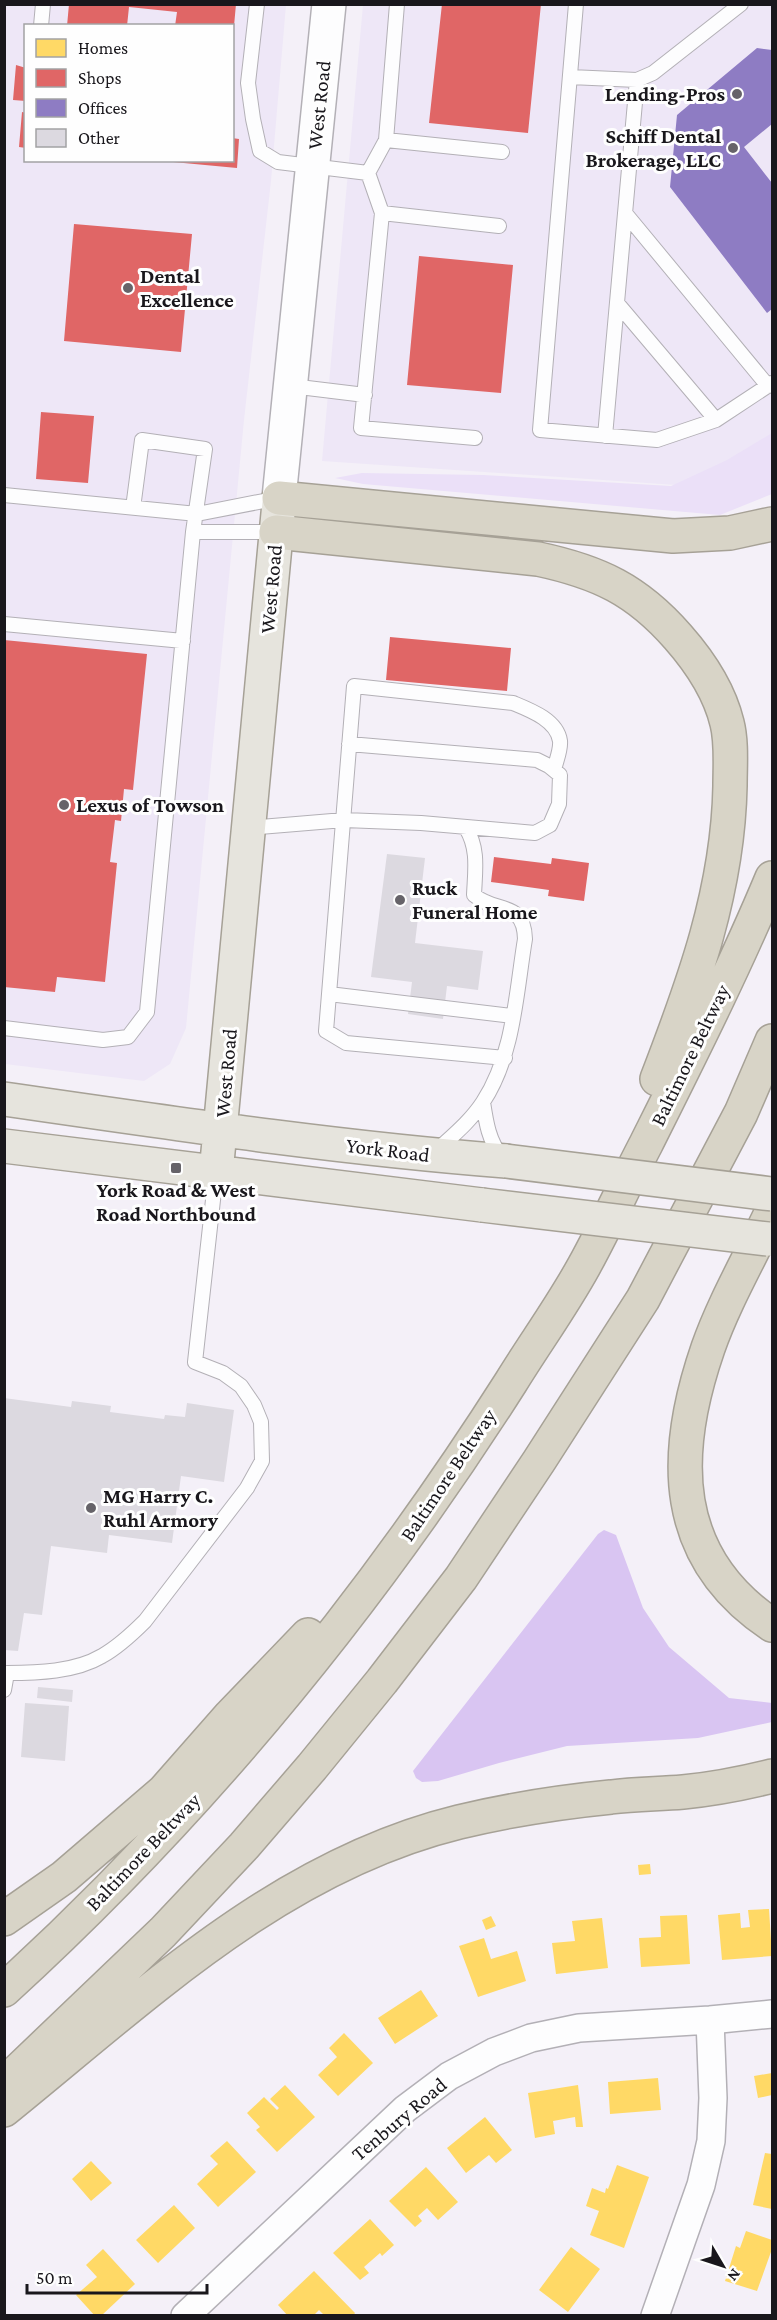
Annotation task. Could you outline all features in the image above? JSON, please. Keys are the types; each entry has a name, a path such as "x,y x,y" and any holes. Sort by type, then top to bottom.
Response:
{"highway":[{"path":"279,498 674,536 730,533 772,524"},
{"path":"276,532 538,559 574,567 608,579 640,601 693,653 712,682 727,723 730,766 729,824 721,883 703,951 681,1016 583,1267"},
{"name":"Baltimore Beltway","path":"4,1990 104,1894 255,1732 405,1539 480,1430 583,1267 747,939 772,878"},
{"path":"4,2084 164,1932 244,1846 312,1767 461,1578 643,1299 741,1113 772,1041"},
{"path":"771,1233 709,1346 694,1394 686,1445 686,1496 696,1535 713,1569 735,1596 772,1625"},
{"path":"4,1919 64,1877 164,1791 230,1716 314,1629 480,1430"},
{"path":"4,2110 196,1953 275,1900 344,1864 398,1842 457,1823 524,1808 613,1796 685,1792 772,1776"}],"main road":[{"name":"West Road","path":"216,1173 279,498"},
{"name":"York Road","path":"4,1099 221,1130 431,1155 506,1161 772,1194"},
{"name":"York Road","path":"4,1146 482,1205 771,1233"}],"street":[{"name":"West Road","path":"279,498 329,4"},
{"name":"Tenbury Road","path":"185,2316 405,2109 449,2076 494,2052 541,2036 579,2028 772,2014"},
{"path":"655,2316 701,2185 711,2141 713,2098 710,2020"}],"lane":[{"path":"41,24 43,4"},
{"path":"257,4 248,83 260,151 278,162 368,173"},
{"path":"397,4 386,140 368,173 382,213 361,428 475,438"},
{"path":"576,4 540,430 657,440 716,420 770,385 625,213"},
{"path":"570,77 637,80 652,73 741,4"},
{"path":"605,435 637,80"},
{"path":"386,140 502,152"},
{"path":"382,213 499,226"},
{"path":"617,303 716,420"},
{"path":"291,386 364,395"},
{"path":"4,1028 103,1040 128,1037 147,1012 193,532 205,449 142,440 133,508"},
{"path":"4,495 197,514 279,498"},
{"path":"193,532 276,532"},
{"path":"4,624 183,641"},
{"path":"505,1058 346,1043 326,1031 354,686 513,703 533,711 556,732 560,743 554,770"},
{"path":"249,828 344,820 421,823 535,832 550,825 559,804 560,775 537,760 349,744"},
{"path":"431,1155 459,1130 483,1102 505,1058 525,939 525,925 518,915 509,908 484,903 474,895 476,853 473,839 466,828"},
{"path":"329,994 512,1016"},
{"path":"483,1102 486,1124 495,1148 506,1161"},
{"path":"4,1690 6,1673 35,1673 76,1666 101,1657 127,1639 145,1621 247,1488 262,1461 261,1422 254,1405 241,1386 223,1373 195,1362 216,1173"}],"shaded area":[{"path":"4,5 286,5 271,181 244,420 186,1028 170,1064 144,1081 5,1064"},
{"path":"363,5 772,5 772,438 736,464 676,485 322,461"},
{"path":"772,433 772,494 720,515 363,484 335,478 362,473 483,475 671,486 727,460"},
{"path":"604,1530 616,1535 643,1608 669,1647 729,1698 772,1703 772,1722 698,1738 567,1746 438,1781 422,1782 416,1778 413,1771 598,1534"}],"building: Homes":[{"path":"650,1864 651,1874 639,1875 638,1865"},
{"path":"769,1909 772,1956 722,1960 718,1915 740,1913 741,1928 750,1927 748,1910"},
{"path":"687,1915 690,1964 641,1967 639,1938 661,1937 660,1916"},
{"path":"491,1916 496,1926 486,1930 482,1920"},
{"path":"602,1918 608,1968 556,1974 552,1943 575,1941 572,1921"},
{"path":"484,1938 491,1959 517,1951 526,1981 478,1997 459,1946"},
{"path":"421,1990 438,2016 395,2044 378,2018"},
{"path":"344,2033 373,2063 338,2096 318,2075 337,2057 329,2048"},
{"path":"772,2073 772,2095 758,2098 754,2076"},
{"path":"658,2078 661,2110 610,2114 608,2082"},
{"path":"285,2085 315,2117 277,2152 256,2130 260,2127 247,2113 264,2097 277,2110 279,2108 270,2099"},
{"path":"578,2085 583,2127 576,2127 575,2117 553,2121 555,2134 535,2138 528,2093"},
{"path":"485,2117 512,2150 496,2163 489,2155 466,2173 447,2148"},
{"path":"227,2141 256,2172 218,2207 197,2184 218,2164 210,2156"},
{"path":"765,2153 772,2154 772,2209 753,2205"},
{"path":"91,2161 112,2183 91,2201 72,2179"},
{"path":"617,2165 649,2177 624,2248 590,2235 599,2211 586,2206 592,2188 605,2193"},
{"path":"426,2167 458,2202 438,2220 427,2208 418,2216 422,2221 415,2227 389,2201"},
{"path":"174,2205 195,2228 158,2263 136,2240"},
{"path":"370,2219 394,2245 382,2256 380,2253 364,2267 369,2273 360,2280 333,2253"},
{"path":"746,2231 772,2240 772,2249 757,2291 725,2281 736,2246 740,2248"},
{"path":"571,2247 600,2269 568,2312 539,2290"},
{"path":"103,2249 135,2284 101,2316 95,2316 76,2295 97,2277 86,2265"},
{"path":"314,2271 355,2313 353,2316 325,2316 319,2310 313,2316 288,2316 278,2305"}],"building: Shops":[{"path":"69,4 236,4 234,26 234,24 175,24 177,12 129,7 127,24 67,24"},
{"path":"442,4 541,4 528,133 429,123"},
{"path":"16,65 24,67 24,101 13,100"},
{"path":"22,112 24,112 24,148 19,147"},
{"path":"234,138 239,139 237,168 173,162 234,162"},
{"name":"Dental Excellence","path":"74,224 192,234 181,352 64,341"},
{"path":"419,256 513,265 501,393 407,385"},
{"path":"41,412 94,416 88,483 36,479"},
{"path":"390,637 511,648 507,691 386,680"},
{"name":"Lexus of Towson","path":"4,640 147,654 133,790 124,789 121,821 115,820 110,862 117,863 105,982 57,977 55,992 4,987"},
{"path":"494,857 551,864 552,858 589,863 584,901 548,896 549,890 491,882"}],"building: Offices":[{"path":"757,48 772,50 772,124 744,147 772,183 772,309 767,313 670,187 677,115"}],"building: Other":[{"name":"Ruck Funeral Home","path":"387,854 425,858 415,943 483,951 478,990 447,986 443,1019 408,1014 412,982 371,977"},
{"name":"MG Harry C. Ruhl Armory","path":"4,1398 71,1407 72,1401 111,1406 110,1412 164,1419 165,1415 185,1417 187,1403 234,1410 224,1482 181,1476 172,1543 109,1535 107,1553 51,1546 42,1615 24,1613 18,1651 4,1650"},
{"path":"38,1687 73,1690 72,1702 37,1698"},
{"path":"25,1703 69,1706 65,1761 21,1757"}],"place":[{"name":"Lending-Pros","path":"737,94"},
{"name":"Schiff Dental Brokerage, LLC","path":"733,148"},
{"name":"Dental Excellence","path":"128,288"},
{"name":"Lexus of Towson","path":"64,805"},
{"name":"Ruck Funeral Home","path":"400,900"},
{"name":"York Road & West Road Northbound","path":"176,1168"},
{"name":"MG Harry C. Ruhl Armory","path":"91,1508"}]}
